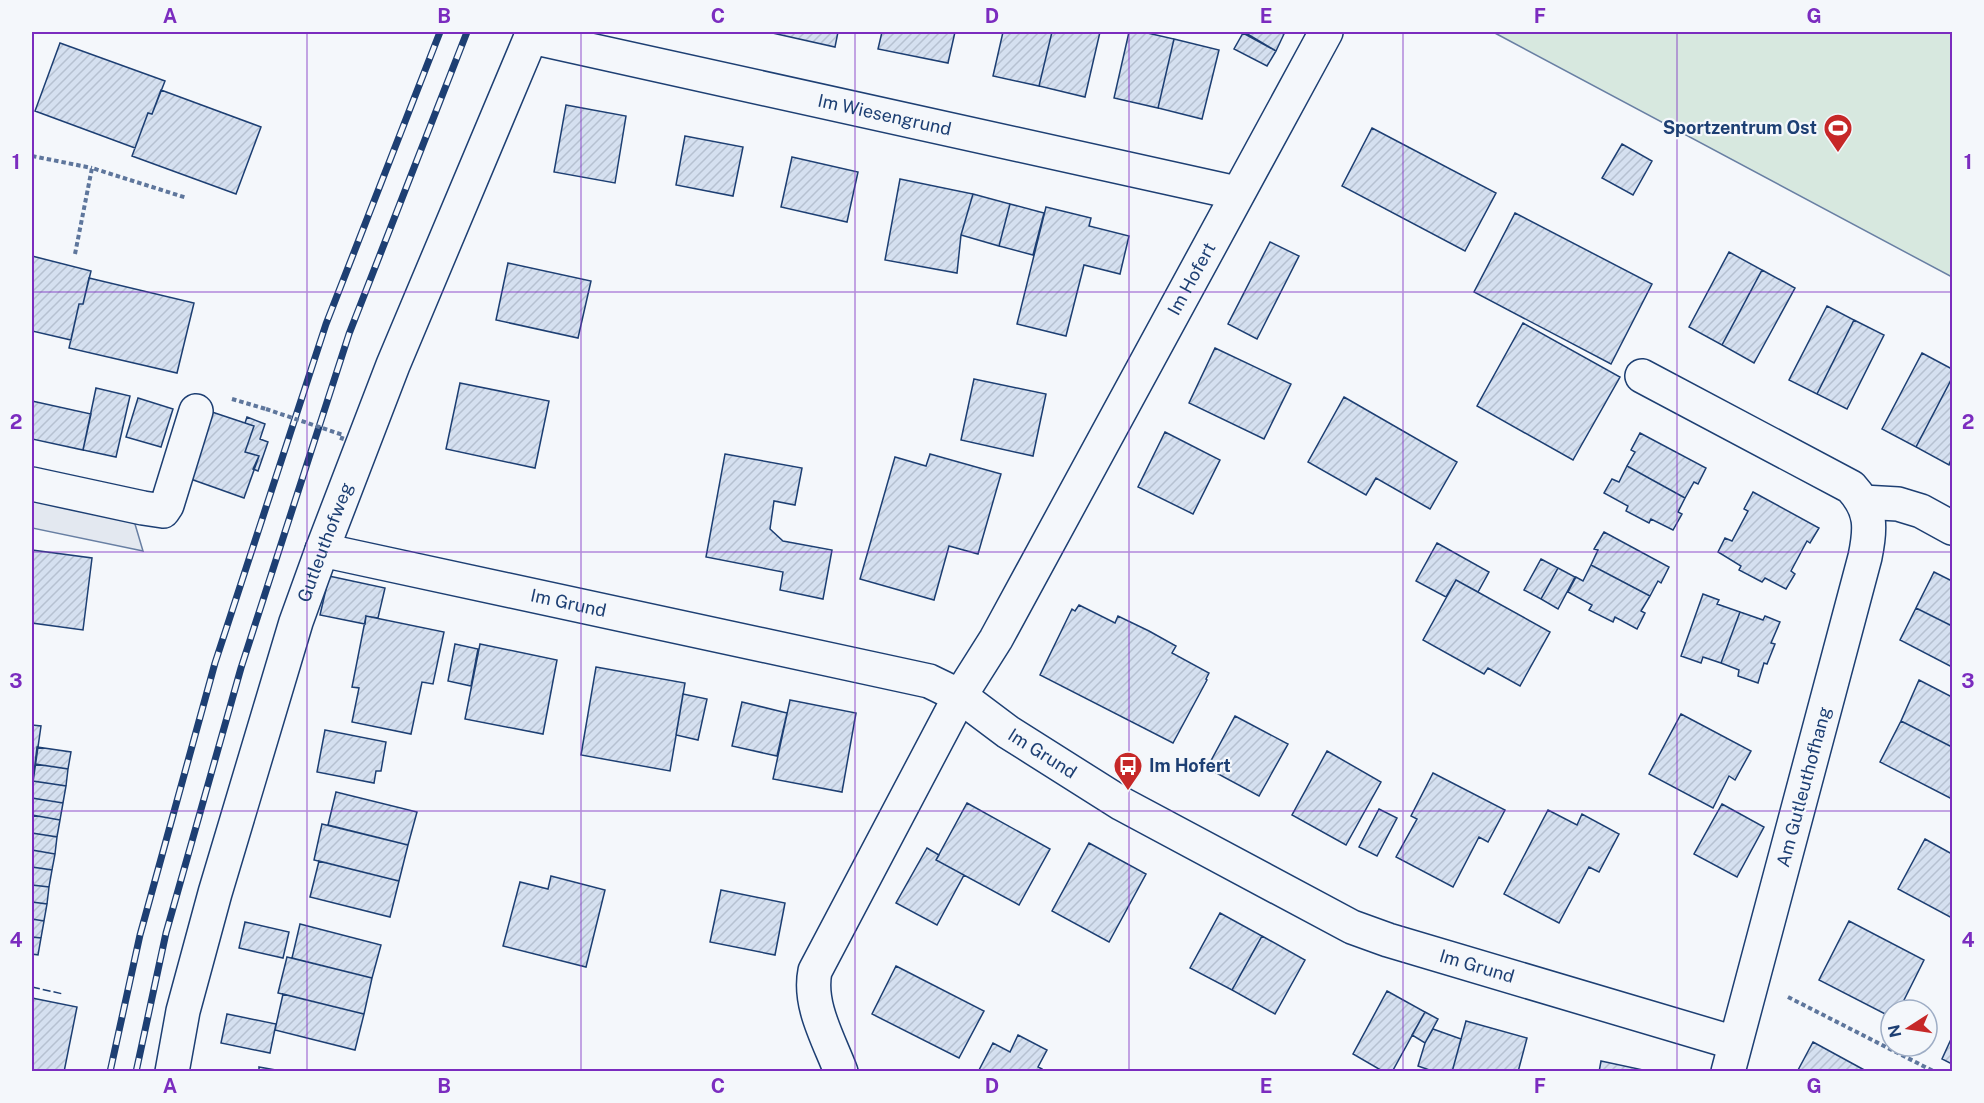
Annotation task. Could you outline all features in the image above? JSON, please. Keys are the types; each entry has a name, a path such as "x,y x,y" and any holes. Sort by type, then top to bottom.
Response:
{"street":[{"name":"Im Hofert","path":"841,1071 815,1003 813,989 815,971 960,696 1001,628 1326,32"},
{"name":"Im Wiesengrund","path":"532,34 1237,193"},
{"name":"Gutleuthofweg","path":"172,1071 183,1011 215,893 296,622 321,550 393,365 532,34"},
{"path":"1642,376 1835,477 1851,487 1863,502 1898,504 1920,511 1953,528"},
{"path":"32,484 163,511 167,505 196,411"},
{"name":"Am Gutleuthofhang","path":"1732,1057 1865,557 1870,535 1869,518 1863,502"},
{"name":"Im Grund","path":"321,550 929,681 960,696 1008,732 1122,804 1352,927 1732,1057"}],"path":[{"path":"32,156 92,168 187,198"},
{"path":"75,254 92,168"},
{"path":"266,409 343,435 341,441"},
{"path":"1752,979 1935,1071"}],"shaded area":[{"name":"Sportzentrum Ost","path":"1493,32 1952,32 1952,277"},
{"path":"32,495 132,514 143,551 32,528"}],"building":[{"path":"768,32 838,32 835,47"},
{"path":"882,32 955,32 948,63 878,49"},
{"path":"1003,32 1052,32 1039,86 993,76"},
{"path":"1052,32 1100,32 1085,97 1039,86"},
{"path":"1129,32 1143,32 1174,39 1158,108 1114,98"},
{"path":"1244,32 1279,32 1284,34 1276,51"},
{"path":"1243,33 1276,51 1267,66 1234,49"},
{"path":"1174,39 1219,50 1202,119 1158,108"},
{"path":"60,43 165,81 152,114 148,113 135,148 35,111"},
{"path":"161,90 261,127 236,194 132,156 148,113 152,114"},
{"path":"566,105 626,116 615,183 554,172"},
{"path":"1372,128 1496,193 1465,251 1342,186"},
{"path":"685,136 743,147 733,196 676,185"},
{"path":"1622,144 1652,161 1633,195 1602,178"},
{"path":"792,157 858,172 847,222 781,207"},
{"path":"900,179 973,194 961,235 957,273 885,260"},
{"path":"973,194 1010,204 999,246 961,235"},
{"path":"1010,204 1044,213 1033,255 999,246"},
{"path":"1046,207 1091,218 1089,226 1129,236 1120,274 1084,265 1066,336 1017,324"},
{"path":"1515,213 1652,284 1611,364 1474,292"},
{"path":"1270,242 1299,256 1257,339 1228,324"},
{"path":"1729,252 1762,270 1722,345 1689,327"},
{"path":"32,256 91,271 83,304 79,304 71,340 32,331"},
{"path":"508,263 591,281 578,338 496,320"},
{"path":"1762,270 1795,288 1754,363 1722,345"},
{"path":"89,278 194,303 177,373 69,348 79,304 83,304"},
{"path":"1827,306 1854,320 1817,394 1789,380"},
{"path":"1854,320 1884,335 1847,409 1817,394"},
{"path":"1523,323 1620,377 1573,460 1477,406"},
{"path":"1215,348 1291,384 1264,439 1189,403"},
{"path":"1922,353 1952,369 1952,378 1916,447 1882,429"},
{"path":"1952,378 1952,457 1949,465 1916,447"},
{"path":"974,379 1046,394 1033,456 961,440"},
{"path":"460,383 549,401 535,468 446,449"},
{"path":"96,388 130,396 116,457 83,450"},
{"path":"1344,397 1457,462 1430,509 1376,478 1366,495 1308,462"},
{"path":"138,398 173,409 161,447 126,437"},
{"path":"32,401 91,414 83,450 32,439"},
{"path":"212,412 254,426 245,452 259,456 244,498 185,477"},
{"path":"247,417 265,424 260,439 268,442 258,471 253,469 259,456 245,452 254,426 245,423"},
{"path":"1165,432 1220,460 1193,514 1138,487"},
{"path":"1640,433 1706,468 1698,484 1694,482 1685,498 1627,466 1635,452 1631,450"},
{"path":"725,454 802,468 795,505 774,501 770,529 783,541 832,550 823,599 780,590 783,572 706,557"},
{"path":"930,454 1001,474 978,554 949,546 934,600 860,579 895,457 926,466"},
{"path":"1627,466 1685,498 1678,512 1682,514 1673,530 1651,519 1649,523 1626,511 1628,506 1604,493 1612,479 1619,482"},
{"path":"1753,492 1819,528 1810,543 1807,541 1791,571 1795,574 1786,589 1765,578 1762,582 1739,570 1741,566 1718,552 1725,538 1732,541 1748,511 1744,509"},
{"path":"1604,532 1669,567 1661,583 1658,581 1650,596 1591,565 1598,550 1594,549"},
{"path":"1437,543 1489,572 1478,592 1456,580 1446,597 1416,581"},
{"path":"32,550 92,558 83,630 32,623"},
{"path":"1541,559 1558,568 1541,599 1524,590"},
{"path":"1591,565 1650,596 1641,611 1645,613 1637,629 1615,617 1613,622 1589,610 1592,605 1568,592 1576,577 1583,581"},
{"path":"1558,568 1575,577 1558,609 1541,599"},
{"path":"1934,572 1952,581 1952,626 1916,608"},
{"path":"329,576 385,588 378,618 366,616 365,624 320,615"},
{"path":"1456,580 1550,632 1520,686 1488,668 1484,674 1423,640"},
{"path":"1703,594 1719,600 1717,604 1740,612 1721,663 1703,657 1701,663 1681,656"},
{"path":"1079,605 1115,623 1118,616 1149,631 1176,646 1172,653 1209,673 1173,743 1040,675 1072,609 1075,611"},
{"path":"1916,608 1952,626 1952,667 1900,640"},
{"path":"1740,612 1763,620 1765,616 1780,622 1771,643 1775,644 1767,664 1764,663 1758,683 1738,676 1739,670 1721,663"},
{"path":"366,616 444,632 433,684 422,682 411,734 352,722 359,688 352,687"},
{"path":"455,644 478,649 471,686 448,681"},
{"path":"480,644 557,660 543,734 465,719"},
{"path":"596,667 685,683 670,771 581,755"},
{"path":"1919,680 1952,697 1952,747 1901,721"},
{"path":"683,694 707,699 698,740 676,735"},
{"path":"790,700 856,713 842,792 773,779"},
{"path":"742,702 787,713 777,756 732,746"},
{"path":"1681,714 1751,751 1735,780 1729,776 1713,808 1649,774"},
{"path":"1235,716 1288,744 1259,796 1207,768"},
{"path":"1901,721 1952,747 1952,799 1880,762"},
{"path":"32,725 41,726 32,789"},
{"path":"325,730 386,742 381,771 376,771 374,783 317,772"},
{"path":"37,747 71,752 68,769 35,764"},
{"path":"1327,751 1381,782 1346,845 1292,815"},
{"path":"35,764 68,769 66,786 33,781"},
{"path":"1433,773 1505,810 1488,842 1479,837 1453,887 1396,857 1417,819 1411,816"},
{"path":"33,781 66,786 63,803 32,798"},
{"path":"336,792 417,812 408,845 328,825"},
{"path":"32,798 63,803 60,820 32,815"},
{"path":"967,803 1050,849 1019,905 936,860"},
{"path":"1722,804 1764,827 1737,877 1694,854"},
{"path":"1379,809 1397,818 1377,856 1359,847"},
{"path":"1548,810 1577,825 1582,814 1619,834 1599,872 1589,867 1559,923 1504,894"},
{"path":"32,815 60,820 57,837 32,833"},
{"path":"322,824 408,845 399,881 314,860"},
{"path":"32,833 57,837 55,854 32,850"},
{"path":"1925,839 1952,854 1952,918 1898,889"},
{"path":"1089,843 1146,874 1109,942 1052,911"},
{"path":"927,848 939,855 936,860 964,875 937,925 896,903"},
{"path":"32,850 55,854 52,870 32,867"},
{"path":"319,861 399,881 390,917 310,897"},
{"path":"32,867 52,870 49,887 32,885"},
{"path":"551,876 605,890 586,967 503,946 520,882 548,889"},
{"path":"32,885 49,887 47,904 32,902"},
{"path":"721,890 785,903 775,955 710,942"},
{"path":"32,902 47,904 44,921 32,919"},
{"path":"1220,913 1262,936 1232,990 1190,968"},
{"path":"32,919 44,921 41,938 32,937"},
{"path":"1849,921 1924,960 1905,998 1879,998 1879,1011 1819,980"},
{"path":"245,922 289,932 283,958 239,948"},
{"path":"300,924 381,945 372,978 292,958"},
{"path":"1262,936 1305,960 1275,1014 1232,990"},
{"path":"32,937 41,938 38,955 32,954"},
{"path":"287,957 372,978 364,1014 278,993"},
{"path":"896,966 984,1011 959,1058 872,1014"},
{"path":"1387,991 1425,1012 1392,1072 1384,1072 1353,1054"},
{"path":"283,994 364,1014 355,1050 275,1030"},
{"path":"32,998 77,1007 64,1072 32,1072"},
{"path":"1425,1012 1438,1019 1425,1043 1412,1035"},
{"path":"227,1014 276,1024 270,1053 221,1043"},
{"path":"1466,1021 1527,1038 1518,1072 1452,1072"},
{"path":"1433,1029 1461,1039 1452,1072 1435,1072 1418,1066 1425,1043"},
{"path":"1018,1035 1047,1050 1038,1067 1042,1069 1041,1072 978,1072 993,1043 1010,1052"},
{"path":"1952,1037 1952,1064 1942,1059"},
{"path":"1813,1042 1868,1072 1797,1072"},
{"path":"1601,1061 1648,1071 1648,1072 1599,1072"},
{"path":"259,1067 287,1072 259,1072"}],"railway":[{"path":"110,1072 140,935 215,663 326,324 440,32"},
{"path":"136,1072 166,933 241,668 349,334 467,32"}],"fence":[{"path":"32,987 63,994"}],"place":[{"name":"Sportzentrum Ost","path":"1838,154"},
{"name":"Im Hofert","path":"1128,792"}]}
